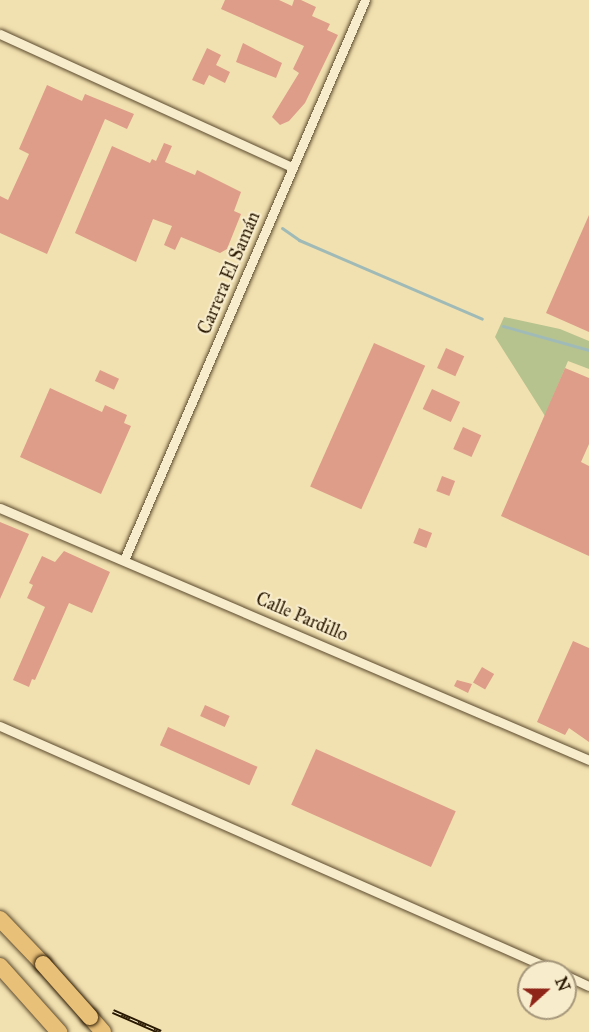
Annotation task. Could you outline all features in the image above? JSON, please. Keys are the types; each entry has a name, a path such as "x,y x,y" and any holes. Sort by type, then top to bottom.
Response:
{"highway":[{"path":"0,919 103,1032"},
{"path":"0,966 59,1032"}],"street":[{"name":"Carrera El Samán","path":"124,560 365,0"},
{"path":"0,34 292,167"},
{"name":"Calle Pardillo","path":"0,508 589,760"},
{"path":"0,726 531,960"}],"green space":[{"path":"504,317 560,329 589,341 589,369 568,361 545,416 495,337"}],"building":[{"path":"225,0 279,0 292,6 294,0 301,0 316,7 312,16 330,24 327,30 338,35 305,103 289,121 280,125 272,117 299,73 293,69 304,46 221,9"},
{"path":"243,43 282,63 276,78 236,62"},
{"path":"207,48 221,55 216,65 230,72 225,83 209,75 204,85 192,80"},
{"path":"47,85 82,101 85,94 134,114 127,129 105,119 47,254 0,233 0,196 8,200 29,154 19,149"},
{"path":"164,143 172,146 165,162 195,175 197,170 241,192 234,211 241,214 227,249 220,253 181,237 175,250 164,245 172,226 153,219 136,262 75,233 112,146 150,163 152,159 156,161"},
{"path":"589,215 589,332 546,313"},
{"path":"374,343 425,366 361,509 310,486"},
{"path":"446,348 464,356 455,376 437,368"},
{"path":"565,368 589,378 589,444 581,462 589,466 589,556 501,516"},
{"path":"100,370 119,379 114,390 95,381"},
{"path":"50,388 102,412 105,405 127,415 124,423 131,426 101,494 20,457"},
{"path":"432,389 460,402 451,422 423,409"},
{"path":"463,427 481,435 472,457 453,449"},
{"path":"442,476 455,481 449,496 436,491"},
{"path":"0,522 29,534 0,599"},
{"path":"419,528 432,533 426,548 413,543"},
{"path":"64,551 110,572 92,613 69,603 35,680 32,679 29,687 13,680 45,607 27,598 33,585 29,583 42,556 55,562"},
{"path":"573,641 589,648 589,742 569,728 565,735 537,722"},
{"path":"482,667 494,674 485,690 473,683"},
{"path":"457,680 472,684 468,693 454,686"},
{"path":"205,705 230,716 225,727 200,716"},
{"path":"168,727 258,767 249,785 160,745"},
{"path":"316,749 456,811 431,867 291,805"}],"waterway":[{"path":"282,228 299,240 482,319"},
{"path":"503,326 589,350"}],"railway":[{"path":"113,1011 161,1032"}]}
